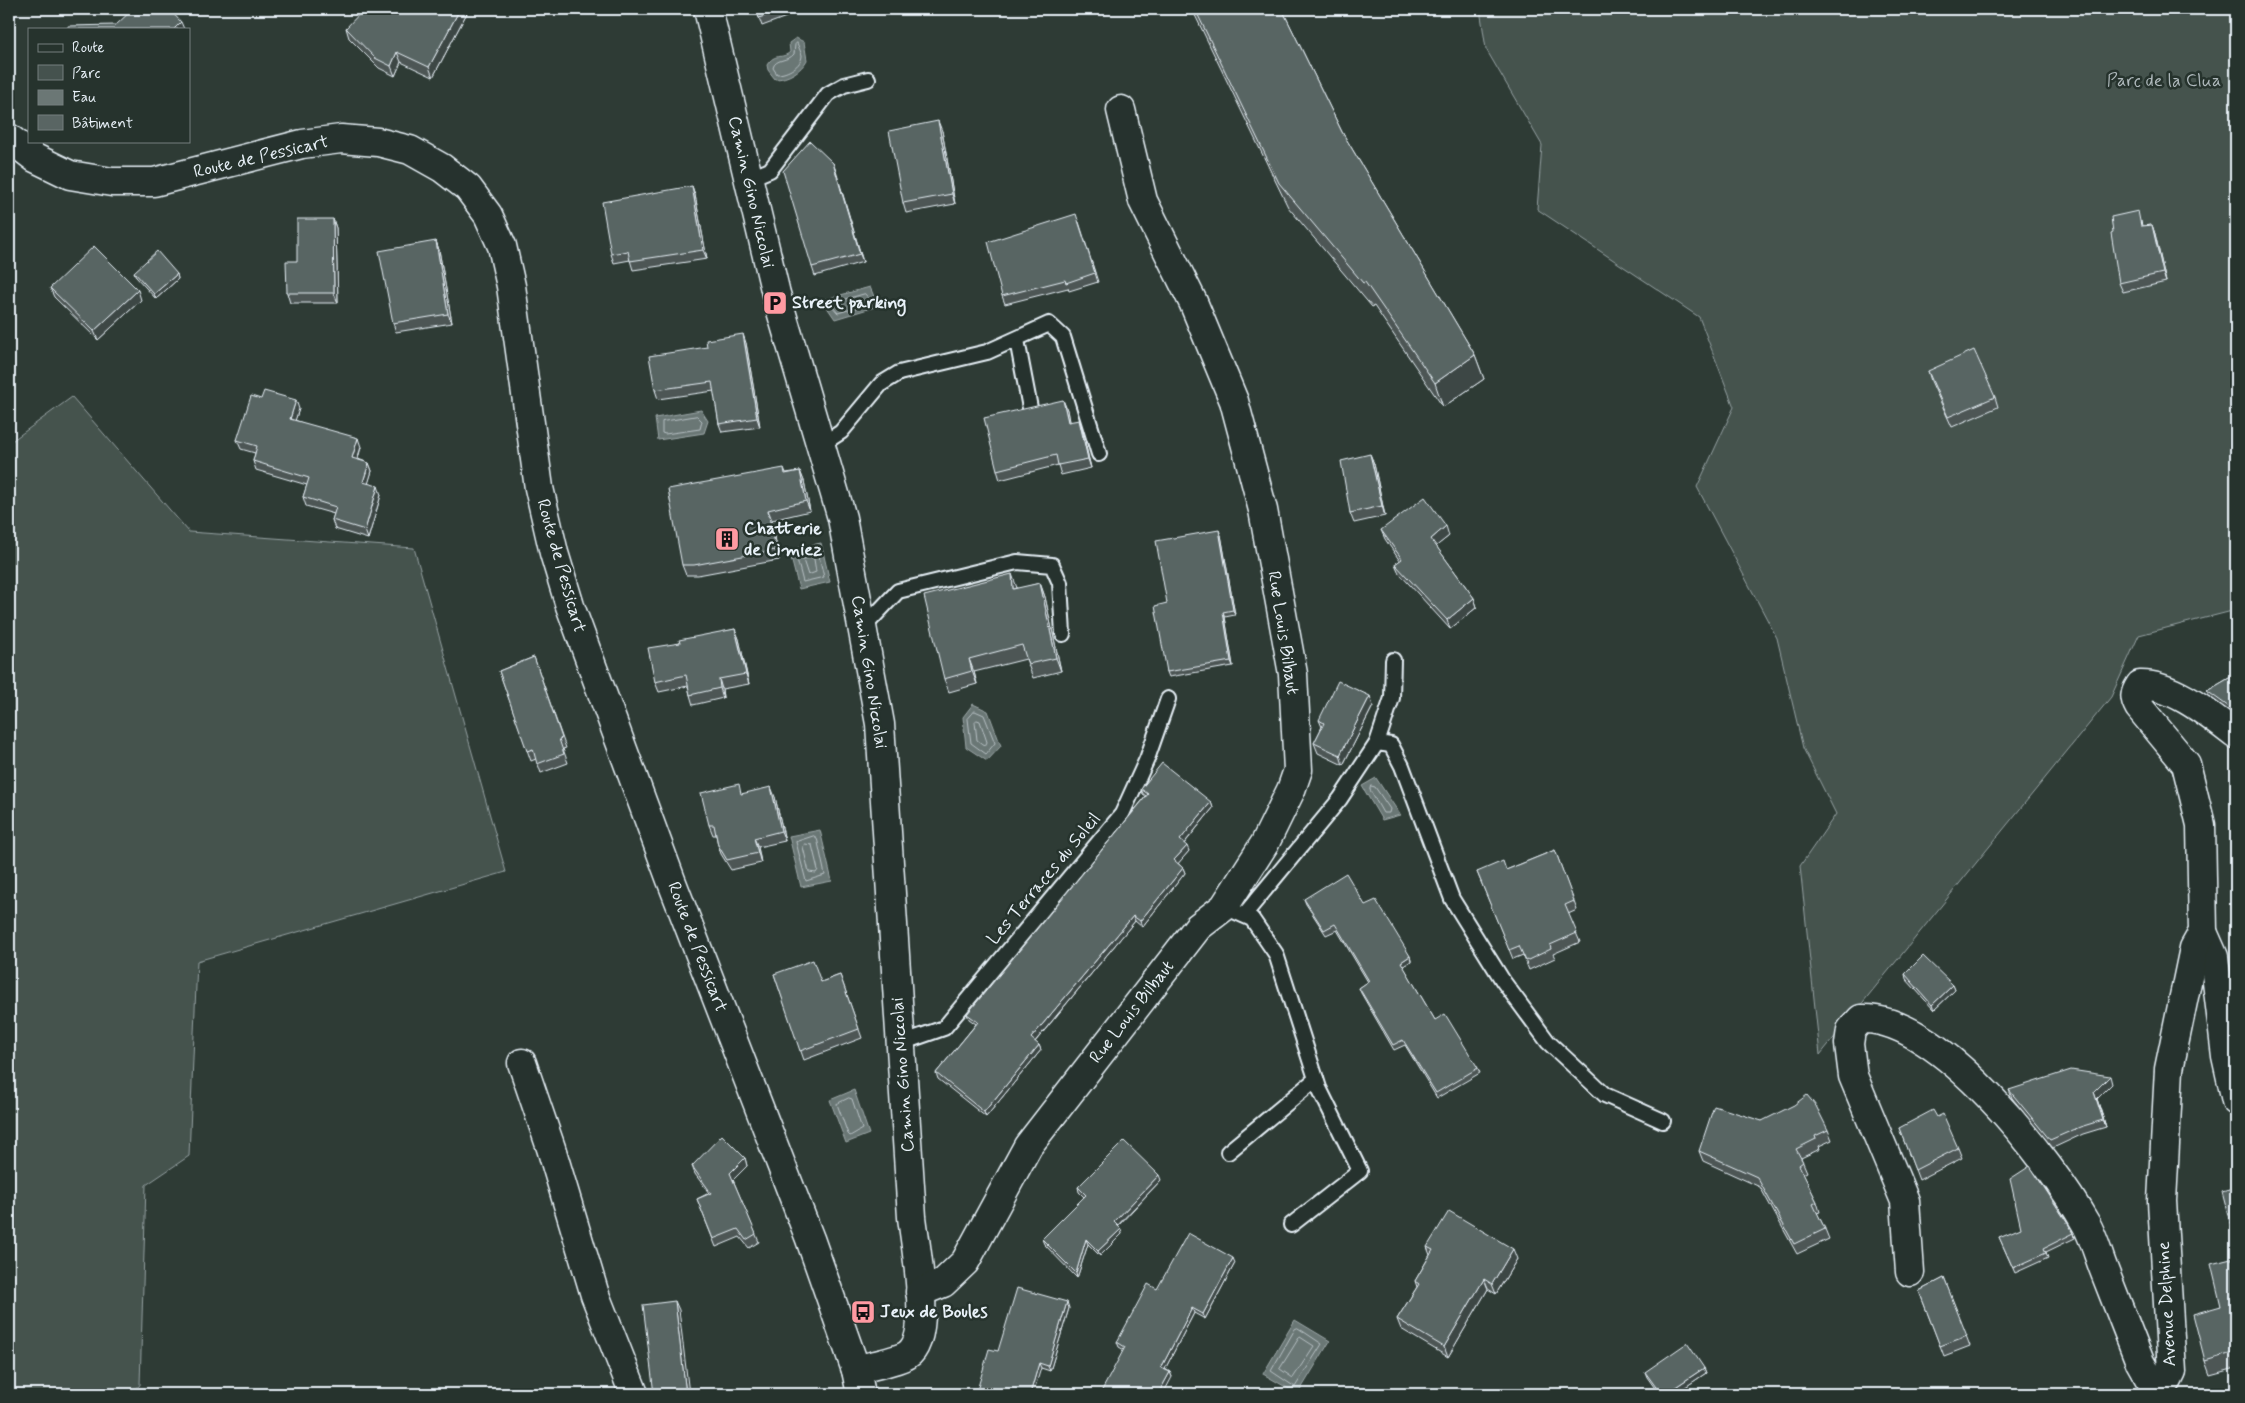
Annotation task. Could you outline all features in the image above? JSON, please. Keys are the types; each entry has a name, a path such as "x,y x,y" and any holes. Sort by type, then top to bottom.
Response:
{"street":[{"name":"Camin Gino Niccolai","path":"708,9 776,294 842,518 880,724 912,1217 920,1292 921,1330 916,1345 908,1354 859,1382"},
{"name":"Rue Louis Bilbaut","path":"920,1292 943,1283 964,1262 1028,1146 1198,927 1234,911 1291,790 1298,770 1293,674 1263,510 1234,401 1194,302 1143,201 1121,110"},
{"name":"Route de Pessicart","path":"9,138 34,158 70,175 112,182 154,182 302,144 341,139 378,142 410,150 442,168 468,188 488,215 502,246 511,286 539,488 554,553 570,606 675,890 810,1239 859,1382"},
{"name":"Avenue Delphine","path":"1910,1272 1905,1201 1853,1076 1849,1044 1851,1030 1861,1019 1874,1018 1909,1032 1949,1058 2029,1140 2086,1225 2140,1362 2150,1378 2157,1383 2168,1380 2172,1372 2162,1201 2170,1069 2194,948 2203,932 2200,825 2186,764 2139,706 2135,700 2135,692 2140,685 2151,685 2194,704 2236,735"},
{"path":"2203,932 2216,966 2226,1056 2236,1101"},
{"path":"522,1063 551,1148 595,1295 634,1394"}],"lane":[{"path":"748,180 770,170 828,94 844,85 868,78"},
{"path":"821,445 841,432 881,384 899,373 988,352 1049,324 1063,337 1099,454"},
{"path":"1017,340 1030,408"},
{"path":"863,628 898,592 1017,562 1052,565 1060,583 1063,634"},
{"path":"1290,1225 1360,1171 1316,1079 1276,954 1252,919 1234,911 1340,799 1377,744 1392,698 1393,660"},
{"name":"Les Terraces du Soleil","path":"901,1043 944,1028 1122,814 1147,759 1168,700"},
{"path":"1377,744 1390,745 1402,766 1452,899 1502,981 1548,1042 1605,1095 1663,1122"},
{"path":"1228,1152 1316,1079"}],"green space":[{"name":"Parc de la Clua","path":"1480,9 2236,9 2236,390 2233,392 2236,401 2236,610 2139,635 2111,697 1820,1055 1800,866 1836,814 1803,748 1777,638 1697,487 1734,407 1699,317 1537,209 1542,145 1486,49"},
{"path":"72,397 189,532 414,548 506,872 197,961 189,1156 146,1185 140,1385 130,1394 9,1394 9,443"}],"water":[{"path":"796,38 804,42 807,60 794,74 785,78 775,79 768,70 767,65 776,57 784,56 790,52 789,43"},
{"path":"870,287 878,306 835,319 822,300"},
{"path":"701,410 708,421 704,433 658,440 655,418"},
{"path":"821,543 830,582 799,589 789,550"},
{"path":"973,704 988,711 1001,746 987,761 966,747 963,717"},
{"path":"1376,778 1400,815 1382,820 1362,786"},
{"path":"820,830 832,881 801,887 789,836"},
{"path":"854,1090 869,1134 846,1143 830,1100"},
{"path":"1295,1320 1330,1341 1298,1394 1263,1374"}],"building":[{"path":"133,9 169,9 181,22 175,28 68,28 68,26 116,25"},
{"path":"364,9 460,9 429,67 397,52 391,66 375,58 346,28"},
{"path":"756,9 785,9 759,18"},
{"path":"1195,9 1282,9 1342,132 1475,355 1435,383 1365,282 1363,283 1279,183"},
{"path":"938,121 952,194 903,203 889,131"},
{"path":"810,141 833,163 860,254 812,267 783,171"},
{"path":"692,186 703,250 630,261 628,251 611,254 602,202"},
{"path":"2138,211 2141,226 2152,225 2163,273 2119,283 2111,233 2113,232 2111,217"},
{"path":"1076,214 1095,273 1066,283 1065,280 1002,296 988,242"},
{"path":"297,219 333,219 334,293 287,293 286,261 297,261"},
{"path":"436,241 448,314 393,323 379,251"},
{"path":"94,246 138,290 94,331 50,288"},
{"path":"157,251 177,274 154,294 134,272"},
{"path":"743,334 757,418 719,424 712,382 655,390 649,356 707,347 706,340"},
{"path":"1974,350 1995,397 1948,417 1928,371"},
{"path":"264,391 296,400 290,419 358,438 352,458 369,463 363,482 378,486 365,530 332,520 336,507 303,497 309,478 253,461 257,446 237,440 251,396 261,399"},
{"path":"1063,400 1068,422 1079,420 1088,459 1058,465 1056,455 997,470 984,418"},
{"path":"1370,454 1382,506 1350,513 1341,461"},
{"name":"Chatterie de Cimiez","path":"784,468 785,474 800,471 806,501 768,510 775,550 694,565 682,565 668,489"},
{"path":"1425,497 1446,526 1431,539 1474,598 1447,620 1395,564 1402,559 1381,530"},
{"path":"1219,530 1233,610 1223,612 1231,661 1167,672 1155,606 1167,603 1156,541"},
{"path":"1012,574 1013,589 1040,583 1056,658 1028,664 1022,645 969,659 972,671 944,679 924,596"},
{"path":"735,629 746,674 719,679 720,688 690,695 686,675 655,682 648,648 680,643 679,640"},
{"path":"534,657 562,738 559,739 564,754 537,764 533,749 527,751 499,671"},
{"path":"2236,674 2236,712 2207,691"},
{"path":"1338,681 1370,696 1340,755 1314,743 1324,723 1319,720"},
{"path":"1162,763 1211,802 1180,840 1187,846 1174,860 1183,868 1140,921 1133,916 1031,1038 1039,1045 984,1112 936,1073 978,1022 967,1014 1148,794 1141,789"},
{"path":"739,784 741,794 771,787 781,831 754,838 758,853 727,860 718,845 714,825 709,825 701,793"},
{"path":"1555,850 1574,901 1565,905 1577,933 1550,945 1551,949 1526,961 1519,946 1509,950 1477,872 1503,861 1506,870"},
{"path":"1346,873 1365,905 1376,900 1410,956 1401,962 1435,1020 1445,1014 1478,1068 1436,1093 1403,1040 1393,1045 1359,988 1369,981 1335,924 1324,930 1304,899"},
{"path":"1923,956 1953,985 1932,1005 1905,974"},
{"path":"813,960 821,982 840,975 859,1029 800,1051 774,974"},
{"path":"2071,1070 2110,1076 2094,1092 2103,1120 2080,1127 2050,1140 2009,1090"},
{"path":"1807,1095 1816,1106 1828,1130 1815,1136 1816,1139 1796,1149 1803,1162 1799,1165 1817,1202 1813,1204 1825,1229 1794,1244 1757,1177 1699,1151 1714,1106 1762,1121 1794,1105"},
{"path":"1933,1110 1937,1117 1943,1114 1958,1148 1915,1170 1899,1128"},
{"path":"722,1135 745,1158 730,1173 756,1234 746,1240 738,1229 713,1239 697,1199 711,1193 692,1166"},
{"path":"1124,1141 1159,1175 1114,1222 1121,1229 1098,1251 1086,1239 1076,1273 1042,1239 1086,1195 1078,1187"},
{"path":"2030,1166 2074,1233 2044,1248 2046,1253 2013,1268 1999,1237 2021,1228 2010,1179"},
{"path":"2236,1188 2236,1352 2205,1361 2193,1314 2221,1306 2211,1264 2235,1258 2232,1243 2235,1242 2222,1192"},
{"path":"1449,1211 1513,1249 1492,1284 1484,1279 1444,1347 1397,1319 1419,1284 1415,1281 1433,1250 1427,1247"},
{"path":"1188,1233 1233,1258 1203,1314 1192,1308 1161,1368 1170,1372 1158,1394 1100,1394 1125,1347 1117,1342 1148,1284 1157,1289"},
{"path":"1944,1278 1967,1336 1940,1346 1919,1291"},
{"path":"1017,1288 1067,1302 1048,1366 1039,1363 1030,1394 976,1394 989,1349 998,1351"},
{"path":"675,1301 686,1394 654,1394 643,1305"},
{"path":"1687,1343 1704,1368 1665,1394 1661,1394 1645,1372"}],"place":[{"name":"Street parking","path":"775,303"},
{"name":"Chatterie de Cimiez","path":"727,539"},
{"name":"Jeux de Boules","path":"863,1312"}]}
